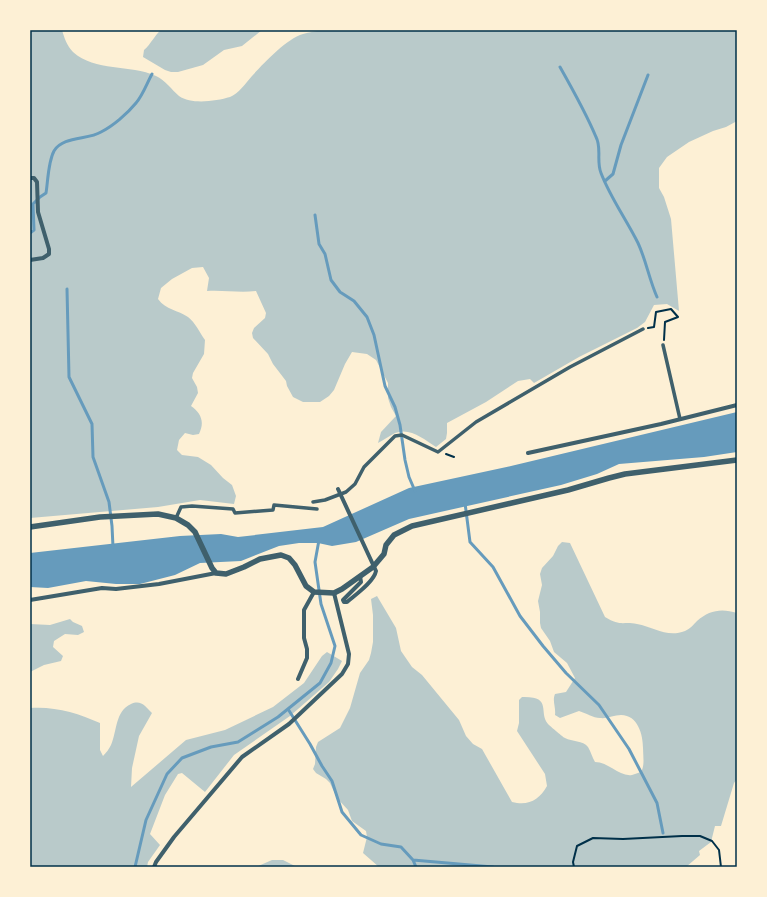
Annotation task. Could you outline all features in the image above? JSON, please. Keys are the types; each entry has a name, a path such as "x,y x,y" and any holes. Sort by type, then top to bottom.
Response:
{"street":[{"path":"30,178 34,178 37,182 38,212 49,250 48,254 43,258 30,260"},
{"path":"313,502 340,495 355,484 364,467 395,436 402,435 438,452 476,422 496,410 570,367 643,330"},
{"path":"663,345 680,419"},
{"path":"528,453 737,405"},
{"path":"30,600 102,588 116,589 159,584 216,573 226,574 260,559 281,555 290,558 306,586 314,592 332,593 342,589 373,567 384,554 386,545 394,535 412,526 568,490 609,478 737,460"},
{"path":"338,489 375,569 372,579 347,602 344,602 343,600 362,582 360,576"},
{"path":"176,518 181,507 192,506 233,509 235,513 273,510 274,505 317,509"},
{"path":"30,527 100,517 158,514 176,518 188,525 195,532 212,568 216,573"},
{"path":"298,679 307,658 307,649 304,638 304,610 314,592"},
{"path":"154,867 156,862 190,817 242,757 289,724 342,674 348,664 349,654 332,593"}],"path":[{"path":"643,330 654,327 656,312 671,309 678,317 665,322 663,345"},
{"path":"574,867 573,862 578,846 593,838 623,839 682,836 700,836 712,841 719,850 721,867"}],"shaded area":[{"path":"30,30 62,30 69,47 73,52 82,58 102,65 146,72 159,78 184,99 190,101 204,101 218,100 233,96 282,46 303,34 324,30 737,30 737,121 689,142 667,157 659,168 659,188 664,197 671,219 679,311 667,304 654,305 645,322 637,328 579,357 534,383 530,379 518,381 486,402 447,423 446,439 436,447 422,437 406,432 395,433 378,443 381,432 396,416 388,398 388,383 376,360 367,354 352,352 334,390 329,396 320,402 303,402 293,397 286,381 273,364 268,354 253,338 252,333 254,328 265,318 266,313 256,291 207,291 209,278 203,267 192,268 172,279 161,288 158,299 168,308 191,319 205,340 204,354 193,373 192,378 197,387 198,393 191,406 200,415 202,422 201,430 199,434 193,435 185,433 179,440 177,450 182,455 198,457 211,465 232,485 236,496 234,504 200,500 158,507 30,518"},
{"path":"161,30 262,30 242,46 224,50 203,65 178,72 171,72 143,57 144,50"},
{"path":"562,542 570,543 605,617 610,620 618,623 643,625 666,633 678,633 687,630 706,614 711,612 721,610 737,613 737,779 734,783 721,826 715,826 711,842 699,851 700,855 686,867 379,867 363,853 367,837 366,831 352,821 348,810 337,798 330,783 313,769 318,742 340,728 350,708 360,673 369,660 373,642 373,615 371,599 377,596 396,628 401,651 412,667 422,675 459,720 466,736 473,744 482,749 512,802 524,803 533,801 541,795 547,786 545,774 517,731 519,723 519,700 522,697 532,697 538,699 543,706 545,719 548,724 565,738 586,745 595,762 605,764 618,772 627,775 641,772 644,760 642,737 641,732 632,718 621,715 597,718 579,711 560,718 555,715 555,694 566,692 575,678 567,663 554,652 550,641 541,628 538,601 542,585 540,574 542,568 553,556 558,546"},
{"path":"70,619 82,626 84,632 78,635 65,634 54,641 53,647 63,656 61,661 44,665 30,672 30,624 50,625"},
{"path":"327,652 342,661 329,682 290,716 234,755 205,792 182,773 178,774 165,795 150,834 160,845 148,862 147,867 30,867 30,708 57,709 83,716 100,723 100,750 103,756 111,745 117,722 126,707 138,702 145,706 152,713 139,736 132,768 131,787 186,740 225,730 273,707 304,683 322,656"},
{"path":"272,860 283,860 297,867 256,867"}],"water":[{"path":"737,412 737,452 704,457 619,464 597,474 561,485 409,519 356,542 332,546 318,543 299,543 279,546 241,561 200,563 175,575 140,584 116,584 86,581 48,588 30,587 30,553 180,536 221,534 238,537 323,527 409,488 511,466"}],"waterway":[{"path":"560,67 584,110 598,141 601,173 609,191 638,243 657,297"},
{"path":"30,233 34,230 33,204 46,193 49,166 54,151 63,143 96,134 115,123 138,100 152,74"},
{"path":"605,181 613,174 621,145 648,75"},
{"path":"315,215 319,244 325,254 331,280 340,292 354,301 367,317 374,335 385,386 395,407 400,425 409,477 415,491"},
{"path":"67,289 69,377 92,424 93,457 109,502 113,547"},
{"path":"465,503 470,542 493,567 520,616 543,646 566,673 599,705 629,749 657,803 663,833"},
{"path":"135,867 146,820 167,774 182,758 211,747 238,742 278,717 320,683 331,663 335,646 321,604 315,562 319,540"},
{"path":"288,709 332,781 342,812 361,835 381,844 401,847 413,860 416,867"},
{"path":"413,860 493,867"}]}
